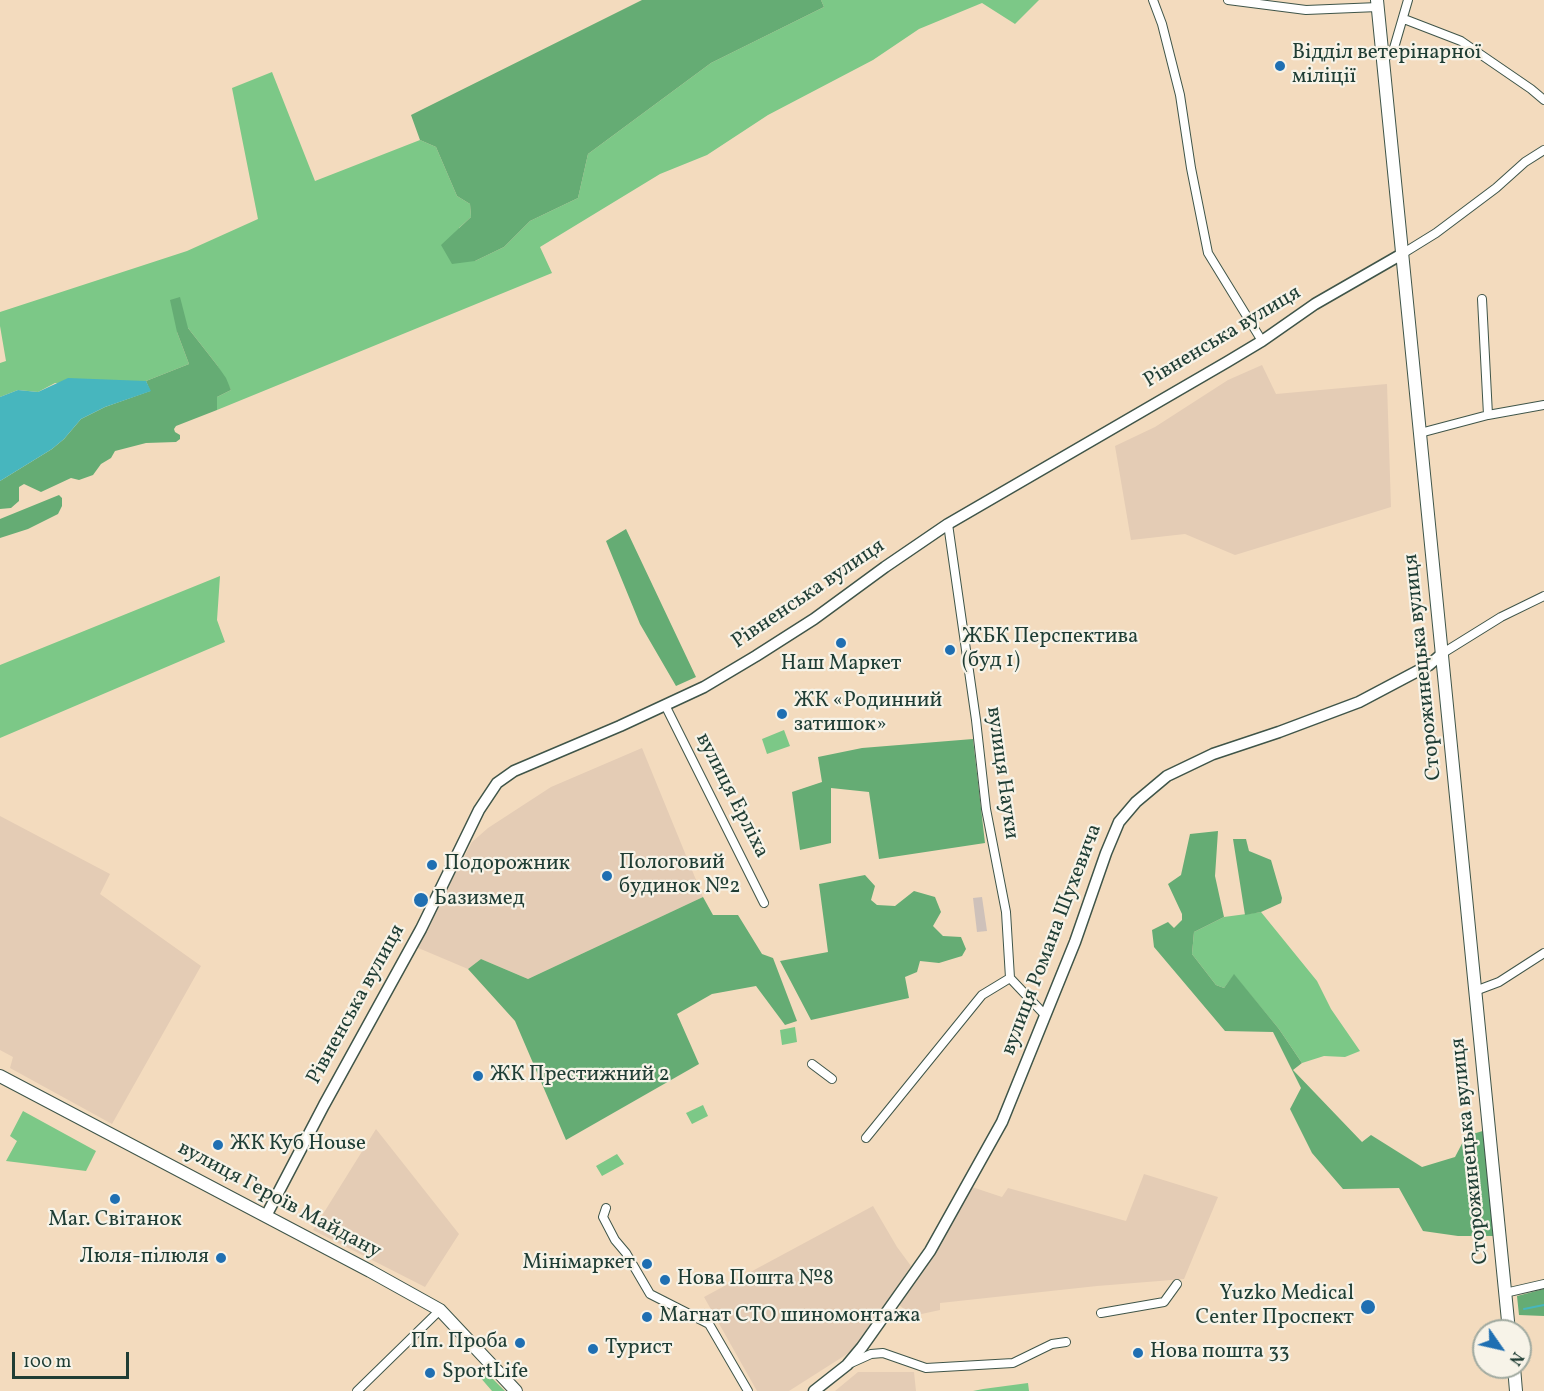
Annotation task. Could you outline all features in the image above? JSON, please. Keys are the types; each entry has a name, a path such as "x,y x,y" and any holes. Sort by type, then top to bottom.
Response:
{"main road":[{"name":"Сторожинецька вулиця","path":"1377,4 1508,1319"},
{"name":"вулиця Героїв Майдану","path":"0,1076 440,1310 516,1391"}],"street":[{"path":"1153,0 1162,24 1180,95 1191,168 1208,253 1262,341"},
{"path":"1228,0 1306,10 1377,4"},
{"path":"1383,57 1390,55 1394,48 1408,0"},
{"path":"1404,19 1461,41 1544,100"},
{"name":"Рівненська вулиця","path":"266,1216 421,929 479,810 497,783 514,771 704,687 756,657 948,524 1262,341 1315,304 1436,233 1544,150"},
{"path":"1482,298 1488,415"},
{"path":"1420,434 1488,415 1544,405"},
{"name":"вулиця Науки","path":"948,524 976,720 986,809 1006,912 1010,978"},
{"name":"вулиця Романа Шухевича","path":"814,1391 847,1365 862,1347 930,1251 972,1177 1002,1122 1032,1050 1119,822 1136,802 1167,776 1213,754 1359,702 1429,665 1443,653 1501,617 1544,596"},
{"name":"вулиця Ерліха","path":"665,705 764,903"},
{"path":"1475,991 1499,982 1544,953"},
{"path":"866,1138 982,995 1010,978 1045,1015"},
{"path":"812,1064 832,1079"},
{"path":"606,1208 603,1217 650,1294 709,1324 748,1391"},
{"path":"1101,1313 1164,1302 1177,1284"},
{"path":"1505,1293 1544,1284"},
{"path":"357,1391 440,1310"},
{"path":"847,1365 871,1354 883,1353 926,1368 1013,1363 1052,1344 1066,1342"}],"shaded area":[{"path":"1262,365 1276,394 1387,384 1391,507 1235,555 1185,534 1131,540 1115,446 1155,427 1228,380"},
{"path":"642,748 703,897 528,979 481,959 468,969 416,947 472,842 488,828 551,787"},
{"path":"0,816 110,874 100,894 201,966 112,1124 10,1068 13,1057 0,1050"},
{"path":"982,897 987,931 977,932 973,898"},
{"path":"376,1129 459,1234 425,1287 313,1230"},
{"path":"1144,1174 1218,1197 1184,1279 940,1303 940,1310 912,1316 897,1303 969,1186 1002,1197 1008,1188 1126,1221"},
{"path":"873,1206 911,1266 872,1323 876,1325 855,1349 789,1391 757,1391 704,1297"},
{"path":"858,1372 914,1372 916,1391 835,1391"}],"green space":[{"path":"642,0 821,0 824,7 711,63 588,154 578,198 530,221 504,247 475,261 452,264 441,245 471,217 470,204 457,196 436,147 420,140 411,115"},
{"path":"821,0 1039,0 1015,24 982,3 919,29 873,60 768,115 707,155 660,174 540,247 552,273 217,410 217,397 231,390 217,365 188,328 177,332 189,364 146,381 55,383 38,392 18,390 0,397 0,363 6,361 0,312 187,251 258,219 232,88 272,72 315,181 420,140 436,147 457,196 470,204 471,217 459,228 475,261 504,247 530,221 578,198 588,154 711,63 824,7"},
{"path":"180,297 188,328 217,365 231,390 217,397 217,410 176,426 174,429 180,435 180,439 176,442 146,443 115,451 93,475 79,480 71,478 41,492 24,484 19,487 19,501 11,508 0,509 0,481 52,449 81,419 105,407 150,391 146,381 189,364 177,332 170,300"},
{"path":"59,495 62,498 62,506 58,514 28,529 0,538 0,519"},
{"path":"626,529 696,677 676,686 640,624 606,541"},
{"path":"220,576 217,620 225,642 0,738 0,665"},
{"path":"784,730 790,746 767,754 762,739"},
{"path":"973,739 985,843 879,859 869,792 831,788 831,843 800,850 792,792 822,782 818,757 862,748"},
{"path":"1218,831 1215,876 1224,917 1194,932 1192,954 1216,985 1224,988 1234,974 1279,1029 1302,1063 1293,1070 1362,1142 1371,1135 1422,1167 1455,1157 1466,1136 1486,1130 1497,1236 1458,1236 1423,1231 1399,1188 1343,1189 1312,1153 1290,1109 1301,1088 1273,1032 1225,1031 1154,947 1152,930 1168,922 1174,928 1182,920 1182,914 1168,884 1181,875 1190,834"},
{"path":"1233,839 1246,839 1249,851 1271,860 1282,898 1281,903 1261,912 1245,915"},
{"path":"865,875 875,886 871,900 877,905 895,906 914,891 935,897 941,912 933,926 943,936 961,937 966,949 962,956 939,963 920,961 917,972 905,977 909,998 811,1020 780,961 828,952 819,884"},
{"path":"703,897 713,915 738,915 762,954 773,958 797,1021 785,1025 756,986 712,994 677,1014 699,1064 566,1140 515,1021 468,969 481,959 528,979"},
{"path":"1261,912 1317,981 1331,1009 1360,1051 1345,1057 1324,1056 1302,1063 1279,1029 1234,975 1224,988 1216,985 1192,954 1194,932 1224,917"},
{"path":"795,1027 797,1042 782,1045 780,1030"},
{"path":"703,1105 708,1116 692,1124 686,1113"},
{"path":"23,1111 96,1151 86,1171 6,1161 17,1141 10,1136"},
{"path":"617,1154 624,1164 602,1176 596,1166"},
{"path":"1544,1289 1544,1316 1519,1315 1517,1296"},
{"path":"479,1376 492,1378 505,1391 492,1391"},
{"path":"1028,1383 1029,1391 973,1391 983,1389"}],"water":[{"path":"68,378 146,381 151,391 105,407 81,419 52,449 0,481 0,397 18,390 38,392"}],"waterway":[{"path":"1524,1309 1544,1305"}],"place":[{"name":"Відділ ветерінарної міліції","path":"1280,66"},
{"name":"Наш Маркет","path":"841,643"},
{"name":"ЖБК Перспектива (буд 1)","path":"950,650"},
{"name":"ЖК «Родинний затишок»","path":"782,714"},
{"name":"Подорожник","path":"432,865"},
{"name":"Пологовий будинок №2","path":"607,876"},
{"name":"Базизмед","path":"421,900"},
{"name":"ЖК Престижний 2","path":"478,1076"},
{"name":"ЖК Куб House","path":"218,1145"},
{"name":"Маг. Світанок","path":"115,1199"},
{"name":"Люля-пілюля","path":"221,1258"},
{"name":"Мінімаркет","path":"647,1264"},
{"name":"Нова Пошта №8","path":"665,1280"},
{"name":"Yuzko Medical Center Проспект","path":"1368,1307"},
{"name":"Магнат СТО шиномонтажа","path":"647,1317"},
{"name":"Пп. Проба","path":"520,1343"},
{"name":"Турист","path":"593,1349"},
{"name":"Нова пошта 33","path":"1138,1353"},
{"name":"SportLife","path":"430,1373"}]}
